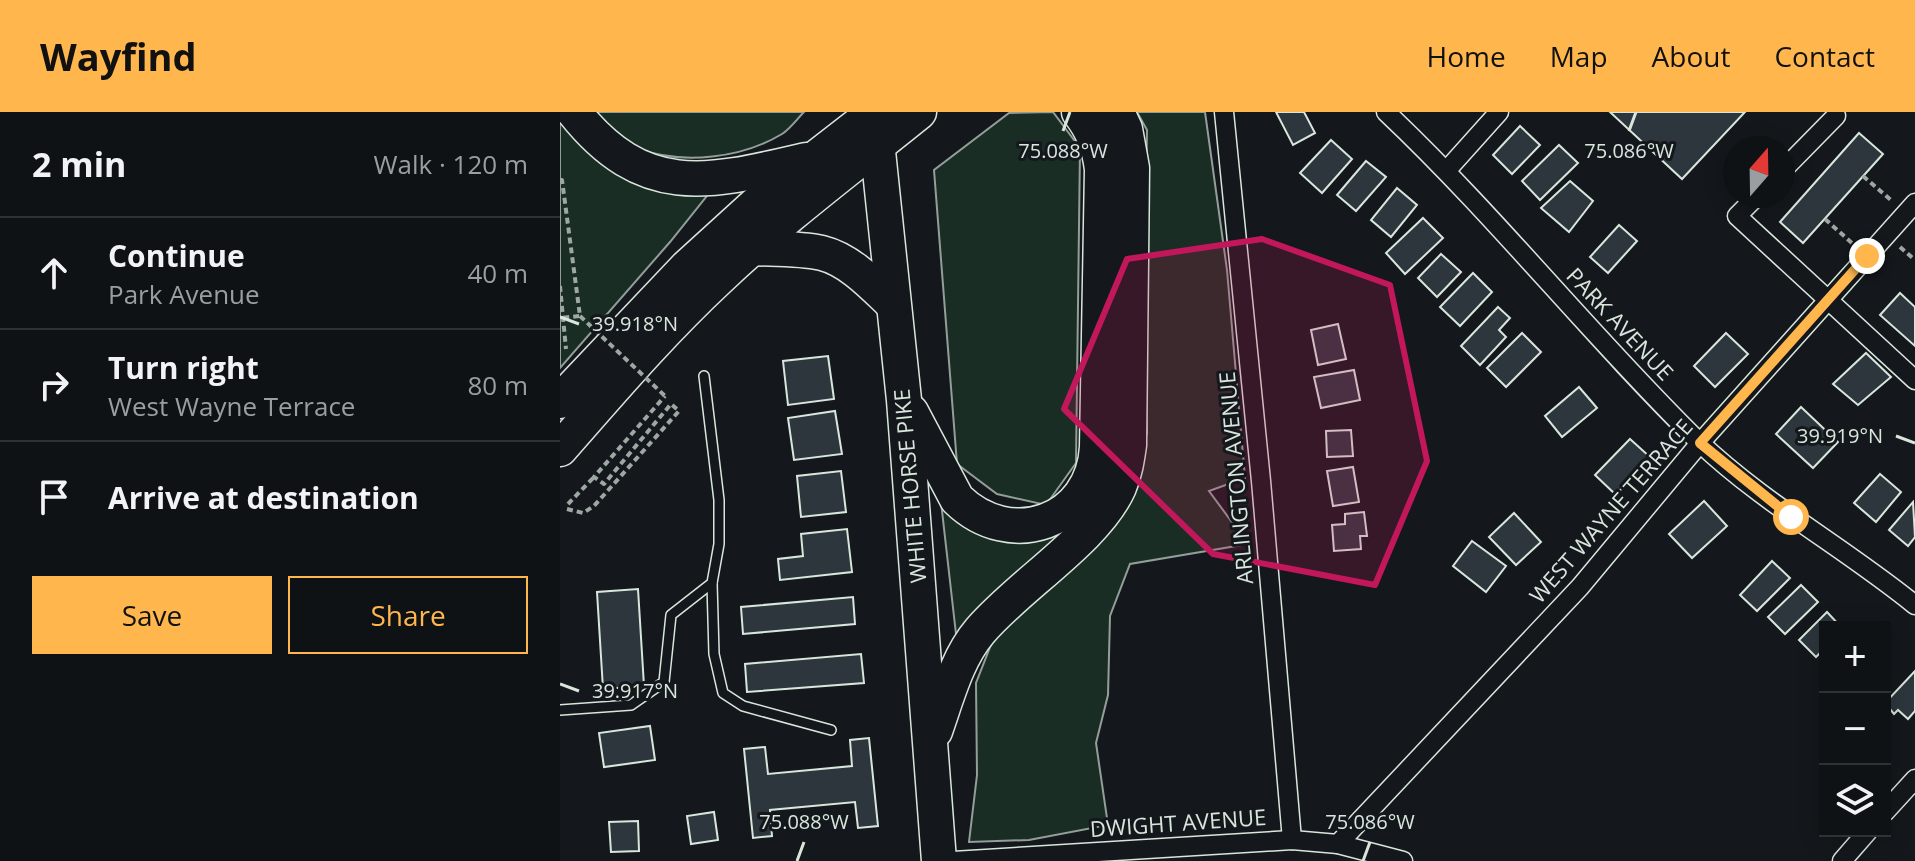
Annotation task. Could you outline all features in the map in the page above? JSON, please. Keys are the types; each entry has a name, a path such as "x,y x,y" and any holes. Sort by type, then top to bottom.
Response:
{"highway":[{"path":"574,112 605,147 626,161 671,177 701,179 741,175 818,157"},
{"path":"560,401 687,267 754,206 818,157 875,123 919,112"},
{"path":"904,400 949,486 967,509 983,518 1012,526 1047,521 1069,508 1089,480 1097,447 1102,169 1097,143 1079,112"},
{"path":"931,742 956,673 978,633 1085,533 1105,510 1123,475 1129,445 1132,168 1125,129 1117,112"},
{"path":"560,449 666,330 810,197 875,123"},
{"name":"WHITE HORSE PIKE","path":"875,123 904,400 939,861"},
{"path":"752,248 823,253 862,276 893,304"}],"street":[{"name":"ARLINGTON AVENUE","path":"1224,112 1261,481 1292,840"},
{"name":"PARK AVENUE","path":"1386,112 1447,170 1582,321 1700,443 1791,517 1915,605"},
{"path":"1447,170 1499,112"},
{"path":"1795,158 1836,116"},
{"path":"1745,208 1737,216 1915,380"},
{"name":"WEST WAYNE TERRACE","path":"1338,844 1580,587 1700,443 1911,208"},
{"path":"1891,805 1915,779"},
{"path":"1842,861 1863,837"},
{"name":"DWIGHT AVENUE","path":"953,861 1292,840 1338,844 1403,861"}],"lane":[{"path":"704,376 719,500 719,544 712,583 714,654 723,693 743,706 831,730"},
{"path":"560,710 631,705 664,682 671,615 712,583"}],"path":[{"path":"1863,176 1911,208"},
{"path":"560,180 580,316 665,396 594,477 568,507 583,513 594,506 679,411 671,404 604,484 594,477"},
{"path":"1825,219 1867,256"},
{"path":"560,286 566,349"},
{"path":"560,318 580,316"}],"highlighted area":[{"path":"1262,239 1390,285 1427,461 1375,585 1213,554 1064,409 1127,259"}],"green space":[{"path":"590,112 804,112 785,132 766,142 731,154 693,158 639,149"},
{"path":"1053,112 1080,148 1076,463 1046,505 997,494 957,464 934,170 1009,113"},
{"path":"1137,112 1205,112 1227,270 1245,478 1209,491 1248,544 1130,564 1110,616 1108,695 1096,743 1108,825 1029,840 969,842 977,775 976,683 996,632 1127,497 1147,433 1144,309 1147,130"},
{"path":"560,113 710,192 560,368"},
{"path":"941,502 1033,535 1061,536 961,635 956,634"}],"building":[{"path":"1276,112 1304,112 1315,133 1293,145"},
{"path":"1610,112 1745,112 1682,179"},
{"path":"1520,126 1540,145 1512,174 1493,155"},
{"path":"1859,133 1883,154 1803,243 1780,222"},
{"path":"1331,140 1352,159 1322,193 1300,173"},
{"path":"1559,145 1578,163 1540,200 1522,181"},
{"path":"1366,161 1386,177 1356,211 1337,195"},
{"path":"1570,181 1593,201 1569,232 1541,208"},
{"path":"1397,188 1417,205 1391,237 1371,220"},
{"path":"1423,218 1443,238 1405,274 1386,253"},
{"path":"1619,225 1637,241 1608,273 1590,257"},
{"path":"1441,254 1461,272 1437,297 1418,278"},
{"path":"1473,273 1492,292 1460,326 1440,307"},
{"path":"1900,293 1915,307 1915,346 1880,315"},
{"path":"1498,307 1510,318 1499,330 1506,337 1480,365 1461,346"},
{"path":"1338,324 1346,359 1318,365 1311,330"},
{"path":"1522,333 1541,352 1506,387 1487,368"},
{"path":"1726,333 1748,354 1715,387 1694,366"},
{"path":"1866,353 1891,377 1858,405 1833,384"},
{"path":"828,356 834,399 788,405 783,361"},
{"path":"1354,370 1360,400 1321,408 1314,377"},
{"path":"1579,387 1597,408 1562,437 1545,416"},
{"path":"1801,407 1838,442 1813,468 1776,434"},
{"path":"835,411 842,454 794,460 788,418"},
{"path":"1351,430 1353,456 1327,457 1326,431"},
{"path":"1630,439 1650,457 1616,495 1595,475"},
{"path":"1353,467 1359,502 1333,506 1327,471"},
{"path":"841,471 846,512 801,517 797,476"},
{"path":"1880,474 1901,492 1876,522 1854,503"},
{"path":"1704,501 1727,526 1692,558 1669,534"},
{"path":"1913,502 1915,537 1908,546 1889,530"},
{"path":"1364,512 1367,536 1360,536 1361,549 1334,551 1332,525 1345,524 1345,514"},
{"path":"1514,513 1541,542 1516,565 1489,537"},
{"path":"847,529 852,572 780,580 778,559 803,556 801,534"},
{"path":"1472,541 1506,566 1486,592 1453,566"},
{"path":"1772,561 1790,578 1757,611 1740,595"},
{"path":"1801,585 1818,602 1785,634 1768,617"},
{"path":"638,589 644,686 603,689 597,592"},
{"path":"853,597 855,624 743,634 741,607"},
{"path":"1827,612 1835,621 1819,621 1819,654 1816,657 1799,640"},
{"path":"861,654 864,683 747,692 745,664"},
{"path":"1915,671 1915,711 1908,719 1898,710 1894,714 1891,710 1891,697"},
{"path":"650,726 655,760 604,767 599,733"},
{"path":"869,738 878,826 858,828 855,802 770,810 772,836 753,838 744,749 765,747 768,774 852,766 850,740"},
{"path":"714,812 718,840 691,844 687,816"},
{"path":"638,821 639,851 611,852 609,822"}],"route":[{"path":"1791,517 1700,443 1867,256"}]}
